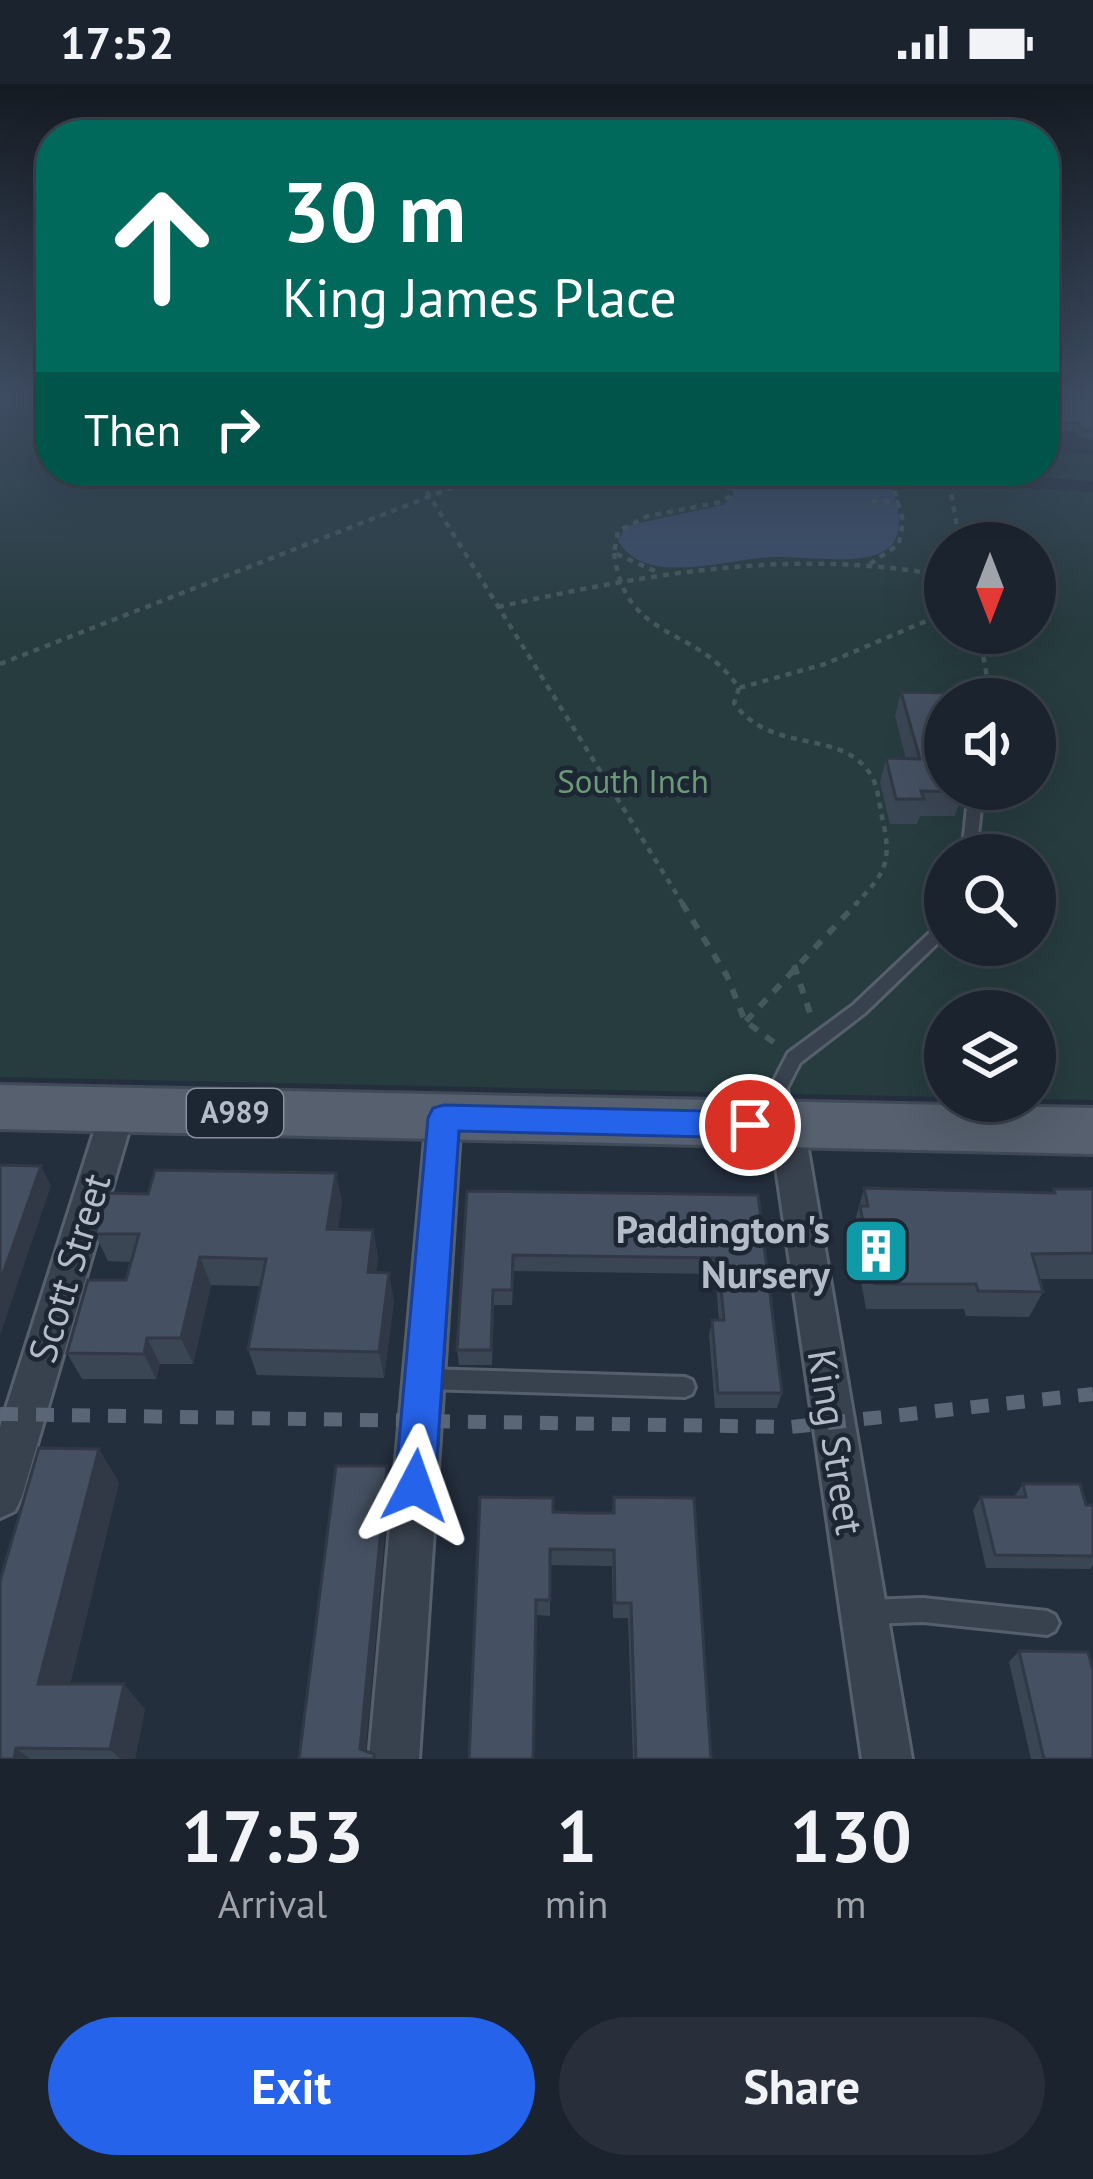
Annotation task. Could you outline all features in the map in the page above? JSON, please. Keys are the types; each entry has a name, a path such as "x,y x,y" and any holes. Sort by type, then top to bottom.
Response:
{"main road":[{"name":"A989","path":"0,1107 1093,1131"}],"street":[{"name":"Scott Street","path":"0,1496 118,1110"},
{"path":"394,1759 444,1118"},
{"name":"King Street","path":"787,1126 887,1759"}],"lane":[{"path":"787,1126 780,1115 778,1088 794,1058 924,946"},
{"path":"423,1379 686,1387"},
{"path":"864,1612 923,1610 1047,1623"}],"path":[{"path":"424,486 727,976 746,1022 794,1058"},
{"path":"0,664 456,486"},
{"path":"729,486 730,496 709,506 629,522 618,531 614,581 635,613 731,670 740,688 734,703 740,717 762,731 853,759 870,772 890,849 885,873 794,965 746,1022"},
{"path":"869,564 899,544 903,521 894,486"},
{"path":"950,486 956,522"},
{"path":"872,501 899,502"},
{"path":"614,553 658,572"},
{"path":"497,607 658,572 760,562 869,564 924,573"},
{"path":"740,688 825,664 924,622"},
{"path":"794,965 818,1041"}],"green space":[{"name":"South Inch","path":"0,477 36,477 36,486 1014,486 1093,492 1093,1100 1056,1099 1056,990 924,990 924,1097 0,1077"},
{"name":"South Inch","path":"1059,477 1093,477 1093,481 1059,479"}],"water":[{"path":"733,486 890,486 898,531 890,547 853,559 773,557 689,567 647,563 630,555 618,540 626,526 723,505 733,496"}],"building":[{"path":"901,692 924,692 924,799 896,799 886,758 920,759"},
{"path":"0,1165 41,1166 0,1282"},
{"path":"155,1170 336,1173 327,1229 373,1230 368,1272 389,1273 379,1352 248,1349 266,1259 200,1257 181,1338 147,1338 144,1354 67,1353 88,1280 126,1280 139,1234 95,1234 108,1193 148,1194"},
{"path":"864,1188 1055,1193 1054,1189 1093,1189 1093,1253 1032,1254 1043,1292 978,1291 976,1284 875,1284 860,1206 868,1206"},
{"path":"467,1191 758,1195 782,1393 718,1393 712,1320 724,1320 718,1258 513,1255 512,1290 493,1290 491,1350 457,1350"},
{"path":"39,1448 99,1449 38,1684 124,1684 110,1749 16,1748 14,1759 0,1759 0,1581"},
{"path":"336,1466 387,1466 360,1749 374,1754 374,1759 299,1759"},
{"path":"1023,1484 1080,1484 1086,1505 1093,1505 1093,1556 995,1555 981,1497 1026,1497"},
{"path":"480,1497 553,1498 553,1512 582,1513 614,1513 614,1497 694,1498 711,1759 636,1759 631,1603 615,1603 614,1550 550,1549 550,1600 536,1600 533,1759 469,1759"},
{"path":"1019,1651 1088,1652 1093,1670 1093,1759 1044,1759"}],"railway":[{"path":"0,1414 791,1427 1093,1394"}],"place":[{"name":"Paddington's Nursery","path":"876,1251"}],"route":[{"path":"415,1486 444,1118 750,1125"}]}
